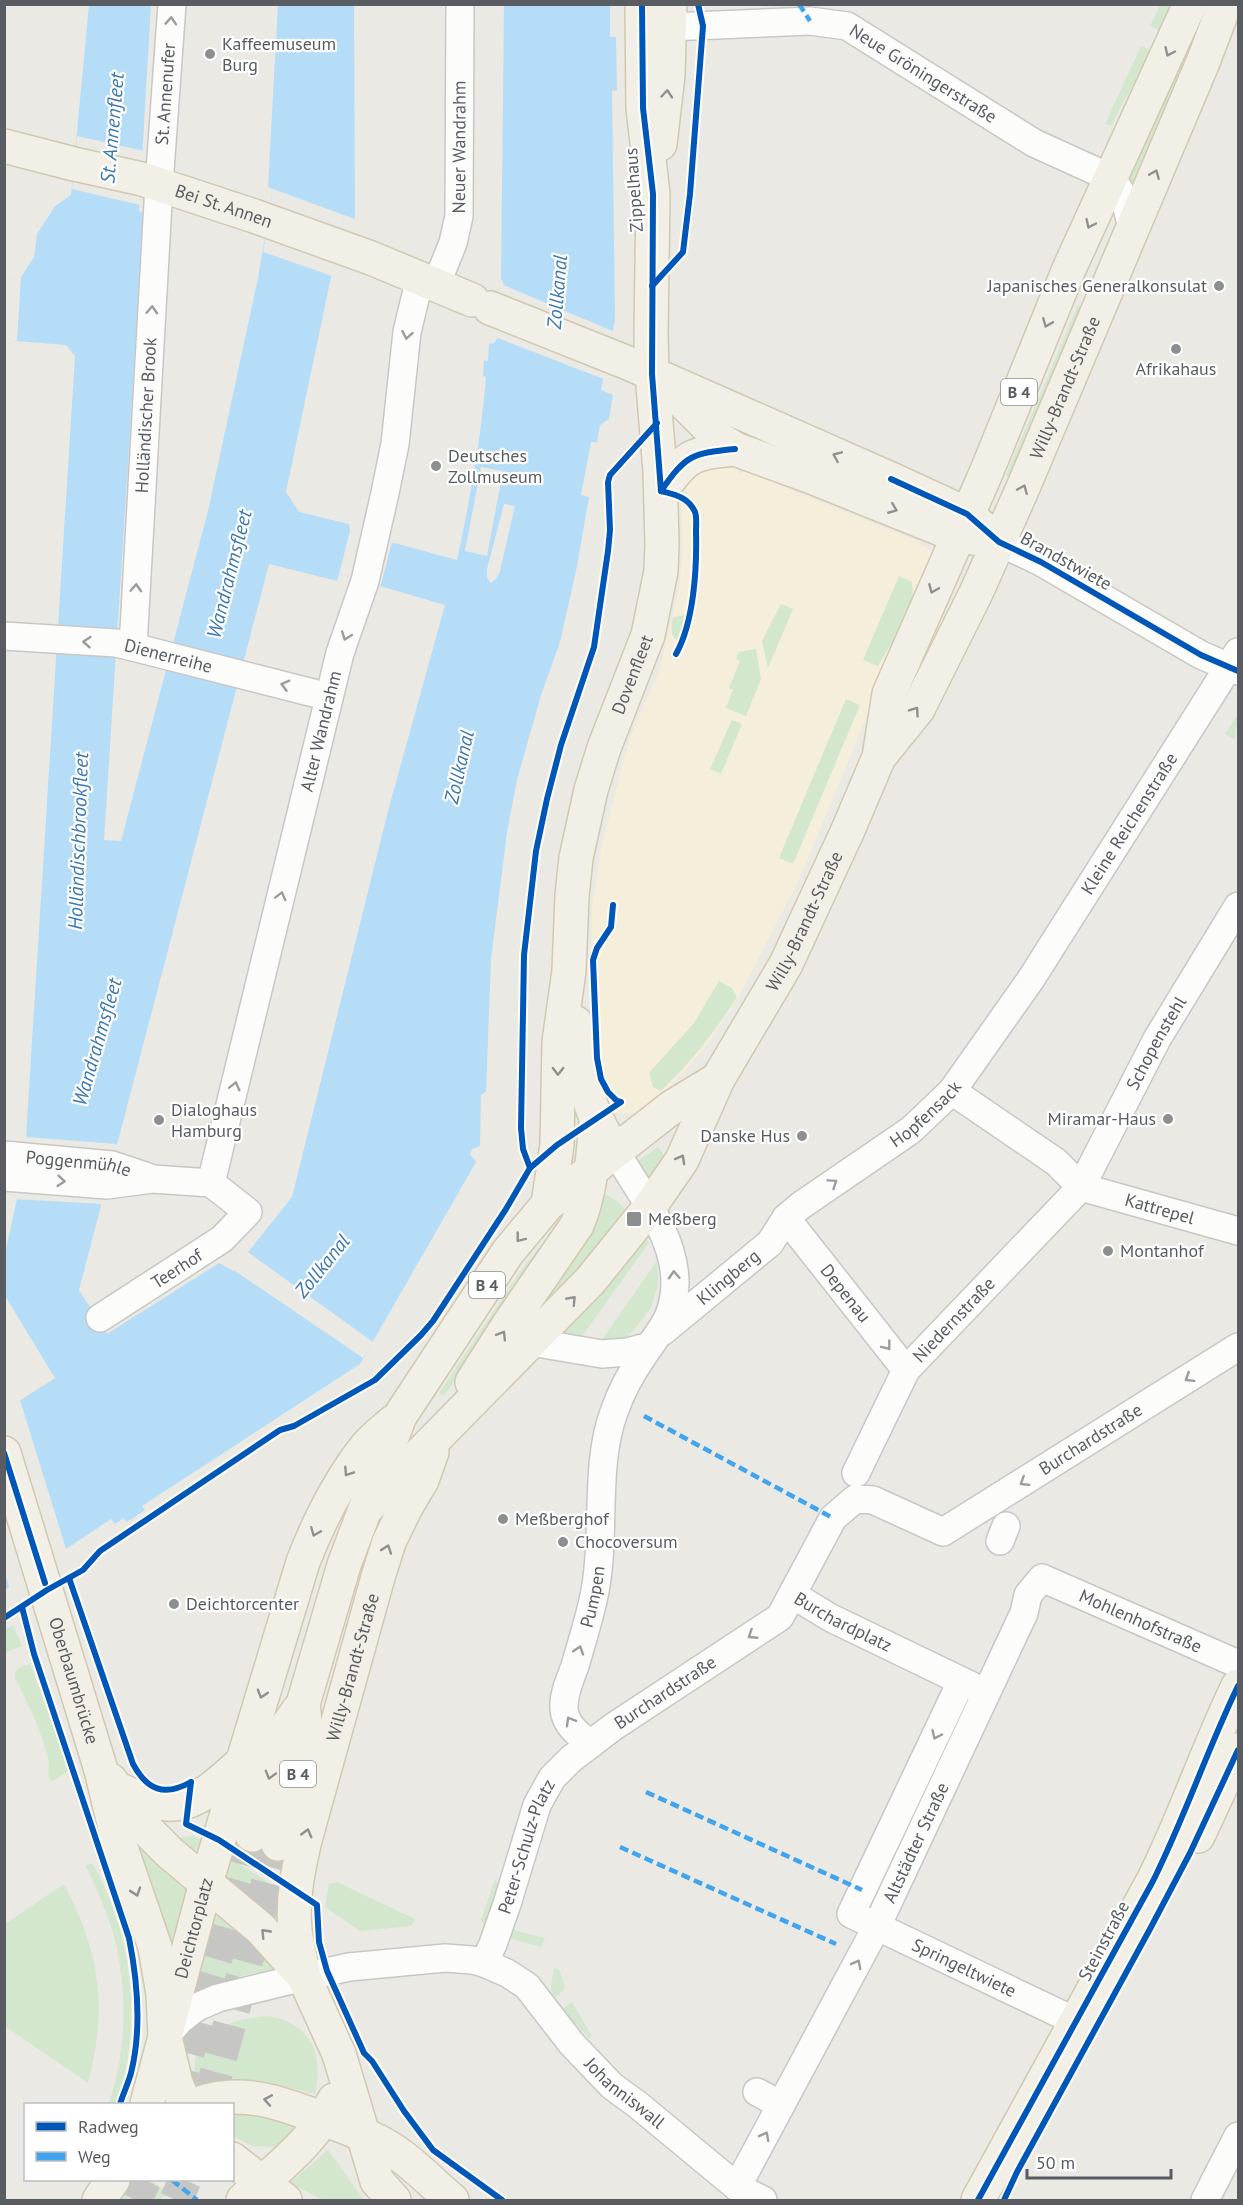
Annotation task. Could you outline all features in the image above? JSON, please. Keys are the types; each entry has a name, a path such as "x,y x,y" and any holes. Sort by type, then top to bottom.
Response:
{"main road":[{"name":"Zippelhaus","path":"643,4 643,108 653,194 652,374"},
{"name":"Willy-Brandt-Straße","path":"365,1510 590,1281 649,1208 682,1160 718,1079 786,964 843,841 879,757 889,694 963,525 1070,269 1190,4"},
{"name":"Zippelhaus","path":"653,194 666,105 670,16"},
{"name":"Willy-Brandt-Straße","path":"879,757 918,709 971,604 1132,228 1227,23"},
{"name":"Bei St. Annen","path":"4,146 150,182 269,221 338,246 652,374"},
{"name":"Brandstwiete","path":"652,374 688,405 721,440 735,449 809,476 963,525"},
{"name":"Brandstwiete","path":"652,374 891,479 963,525 999,542"},
{"name":"Dovenfleet","path":"548,1204 557,1145 559,1042 569,971 576,858 591,790 604,748 648,634 658,593 662,544 661,491 652,374"},
{"path":"661,491 681,464 695,455 735,449"},
{"name":"Dovenfleet","path":"569,971 584,1081 590,1108 596,1121 604,1161"},
{"name":"Willy-Brandt-Straße","path":"265,1839 307,1740 303,1704 344,1565 400,1416 508,1252 548,1204 672,1107 718,1079"},
{"name":"Willy-Brandt-Straße","path":"304,1977 295,1931 294,1907 298,1871 378,1577 399,1520 422,1479 437,1438 509,1324 578,1225 604,1161"},
{"name":"Willy-Brandt-Straße","path":"206,1882 303,1562 317,1526 329,1502 366,1446 400,1416"},
{"name":"Oberbaumbrücke","path":"4,1453 110,1780 117,1836 155,1947 163,1994 165,2037"},
{"name":"Steinstraße","path":"978,2200 1068,2017 1135,1916 1175,1837 1219,1726 1236,1701"},
{"name":"Steinstraße","path":"1004,2200 1190,1853 1239,1750"},
{"path":"110,1780 138,1799 174,1806 207,1792 242,1762"},
{"name":"Oberbaumbrücke","path":"110,1780 149,1832 170,1853 206,1882"},
{"name":"Deichtorplatz","path":"147,2103 206,1882 260,1928 304,1977 339,2054 385,2191"},
{"name":"Deichtorplatz","path":"165,2037 176,2083 185,2103"},
{"path":"234,2162 260,2196 323,2119 345,2072"},
{"path":"201,2103 221,2098 268,2099 305,2111 364,2134 400,2154 452,2200"},
{"path":"99,2200 112,2181"}],"street":[{"name":"St. Annenufer","path":"150,182 172,4"},
{"name":"Neuer Wandrahm","path":"428,282 453,243 459,216 460,4"},
{"path":"643,4 652,18 670,16"},
{"name":"Neue Gröningerstraße","path":"670,16 810,21 847,26 1034,143 1111,178"},
{"path":"1111,178 1126,204 1132,228"},
{"name":"Holländischer Brook","path":"124,645 150,182"},
{"name":"Alter Wandrahm","path":"211,1184 339,653 365,581 376,538 395,444 407,332 428,282"},
{"name":"Brandstwiete","path":"999,542 1041,562 1201,655 1235,664"},
{"name":"Dienerreihe","path":"4,636 124,645 171,655 329,697"},
{"name":"Kleine Reichenstraße","path":"1031,979 1235,664"},
{"name":"Schopenstehl","path":"1081,1186 1157,1039 1237,912"},
{"name":"Hopfensack","path":"786,1218 911,1130 952,1091 1031,979"},
{"path":"952,1091 1056,1162 1081,1186"},
{"path":"531,1342 579,1352 612,1354 656,1339 670,1312 674,1291 673,1262 663,1233 649,1208 625,1188 604,1161"},
{"name":"Poggenmühle","path":"11,1167 211,1184"},
{"name":"Teerhof","path":"100,1318 222,1239 248,1212 211,1184"},
{"name":"Kattrepel","path":"1081,1186 1239,1231"},
{"name":"Niedernstraße","path":"856,1473 906,1370 1081,1186"},
{"name":"Klingberg","path":"656,1339 770,1244 786,1218"},
{"name":"Depenau","path":"786,1218 906,1370"},
{"name":"Pumpen","path":"591,1744 571,1725 564,1709 566,1692 586,1630 596,1589 601,1547 606,1435 618,1400 656,1339"},
{"name":"Burchardstraße","path":"943,1532 1239,1347"},
{"name":"Burchardplatz","path":"943,1532 873,1500 855,1499 833,1518 793,1596 831,1618 961,1682 983,1700"},
{"name":"Mohlenhofstraße","path":"1042,1578 1239,1664"},
{"name":"Altstädter Straße","path":"742,2194 781,2105 877,1926 1024,1613 1028,1595 1042,1578"},
{"name":"Burchardstraße","path":"591,1744 613,1727 780,1617 793,1596"},
{"name":"Altstädter Straße","path":"851,1914 961,1682"},
{"name":"Peter-Schulz-Platz","path":"484,1963 496,1934 525,1839 544,1790 552,1778 591,1744"},
{"name":"Springeltwiete","path":"851,1914 1068,2017"},
{"name":"Deichtorplatz","path":"165,2037 180,2020 197,2007 218,1998 349,1967 445,1958 472,1960 507,1973 526,1986"},
{"name":"Johanniswall","path":"526,1986 565,2035 612,2086 638,2105 742,2194 763,2200"},
{"path":"757,2092 781,2105"},
{"path":"1204,2200 1239,2136"}],"shaded area":[{"path":"735,465 739,474 745,471 917,541 933,552 933,556 799,880 738,998 704,1049 661,1097 637,1113 619,1114 604,1104 590,1036 592,909 602,844 630,737 658,675 678,595 683,550 681,501 688,497 684,480 689,470"}],"green space":[{"path":"1160,5 1176,5 1163,32 1150,26"},
{"path":"1141,46 1153,51 1111,126 1105,124"},
{"path":"1180,64 1186,67 1133,194 1126,182"},
{"path":"1078,305 1082,308 1012,478 1006,475"},
{"path":"899,576 912,582 913,606 878,666 863,660"},
{"path":"781,604 793,609 768,668 762,641"},
{"path":"685,615 679,642 672,634 673,617"},
{"path":"756,649 761,679 746,716 726,708 733,690 729,688 740,661 736,659 739,652"},
{"path":"846,699 860,705 793,864 779,858"},
{"path":"1238,714 1238,728 1236,727 1235,740 1225,734"},
{"path":"732,720 742,724 721,774 710,769"},
{"path":"719,981 732,988 737,997 711,1035 683,1069 661,1091 653,1087 649,1073 694,1023"},
{"path":"658,1147 666,1158 651,1181 638,1161"},
{"path":"603,1193 617,1201 626,1211 579,1269 525,1328"},
{"path":"561,1220 508,1306 444,1396 439,1393 522,1269"},
{"path":"645,1238 649,1243 577,1343 558,1337"},
{"path":"657,1261 658,1285 651,1308 632,1332 622,1340 599,1344"},
{"path":"13,1625 22,1646 5,1653 5,1630"},
{"path":"30,1664 70,1770 51,1782 48,1775 49,1763 42,1738 15,1678 17,1670"},
{"path":"193,1836 205,1842 200,1861 168,1839"},
{"path":"144,1843 190,1884 174,1943 170,1945 133,1844"},
{"path":"229,1857 281,1891 281,1928 223,1878"},
{"path":"91,1863 108,1896 124,1946 129,1973 131,2026 124,2078 117,2103 109,2103 120,2060 124,2014 121,1969 111,1926 86,1866"},
{"path":"495,1879 500,1889 485,1927 481,1920"},
{"path":"337,1882 415,1919 411,1926 360,1931 325,1907 329,1884"},
{"path":"64,1884 86,1934 97,1981 98,2029 88,2083 5,2026 5,1924"},
{"path":"217,1904 269,1962 274,1970 273,1975 254,1973 198,1986 201,1964"},
{"path":"506,1928 545,1938 541,1947 503,1936"},
{"path":"554,1968 560,1971 565,1989 553,1999 551,1986"},
{"path":"572,2002 592,2036 589,2038 576,2024 566,2021 560,2011"},
{"path":"269,2016 295,2026 311,2043 318,2066 315,2094 262,2081 245,2080 195,2088 194,2069 197,2054 203,2042 212,2033 237,2021"},
{"path":"234,2113 258,2114 276,2118 299,2130 277,2147 252,2146 234,2137"},
{"path":"328,2150 364,2200 323,2200 290,2183"},
{"path":"129,2181 152,2181 168,2193 159,2200 118,2200"}],"water":[{"path":"89,5 151,5 139,211 144,213 104,840 121,841 208,511 258,278 273,189 268,187 278,5 354,5 355,219 344,215 286,492 299,512 349,524 350,531 457,560 471,492 481,423 486,377 483,376 484,360 488,361 489,344 494,343 498,338 504,285 501,278 504,5 610,5 610,37 616,37 617,90 612,91 615,320 601,390 613,395 609,419 600,425 597,442 591,442 581,495 589,497 577,566 560,642 541,695 517,780 507,832 491,959 486,1091 481,1095 480,1146 472,1149 470,1154 476,1162 360,1364 142,1506 145,1510 127,1522 124,1518 115,1524 111,1519 5,1590 5,1408 55,1378 5,1296 5,1253 17,1199 26,1137 75,356 66,345 17,341 5,345 5,282 21,277 34,257 37,234 55,206 71,195","holes":["504,504 515,506 500,571 491,583 487,578 487,569","269,564 337,581 339,574 445,605 388,811 292,1197 233,1271 219,1263 107,1334 79,1290"]}],"pier":[{"path":"77,136 144,151 140,205 72,189"},
{"path":"273,189 344,215 332,276 263,252"},
{"path":"21,277 17,341 5,345 5,282"},
{"path":"501,284 615,332 606,380 495,337"},
{"path":"481,467 503,471 487,556 465,551"},
{"path":"350,531 392,542 381,585 339,574"},
{"path":"26,1137 117,1144 102,1204 14,1199 18,1163"},
{"path":"245,1250 373,1342 363,1358 219,1260 232,1267"},
{"path":"20,1400 67,1552 10,1590 4,1570 4,1408"}],"tunnel":[{"path":"174,2100 252,1835"},
{"path":"208,2103 278,1844"},
{"path":"135,2200 144,2181"},
{"path":"176,2200 185,2181"}],"marked path":[{"path":"799,4 810,21"},
{"path":"644,1416 833,1518"},
{"path":"646,1792 862,1890"},
{"path":"620,1847 836,1944"},
{"path":"173,2181 197,2200"}],"cycle path":[{"path":"642,4 643,108 653,194 652,374 661,491"},
{"path":"652,286 683,252 690,194 703,26 698,4"},
{"path":"530,1168 523,1149 521,1128 524,955 536,851 561,745 594,647 610,530 608,482 610,475 657,423"},
{"path":"661,491 677,470 691,458 709,452 735,449"},
{"path":"891,479 967,514 999,542 1041,562 1201,655 1238,671"},
{"path":"661,491 677,495 685,500 692,507 696,516 696,561 691,611 676,654"},
{"path":"4,1618 83,1570 100,1551 280,1430 294,1426 375,1380 433,1321 530,1168 557,1145 621,1102 608,1092 601,1079 597,1058 593,960 597,948 611,927 613,905"},
{"path":"4,1453 45,1583"},
{"path":"69,1578 138,1773 150,1785 164,1790 181,1787 191,1782"},
{"path":"22,1607 34,1654 129,1938 135,1972 138,2023 131,2073 120,2103"},
{"path":"978,2200 1153,1881 1238,1686"},
{"path":"1004,2200 1190,1853 1238,1750"},
{"path":"191,1782 186,1824 219,1840 317,1905 319,1942 327,1971 364,2053 372,2061 404,2111 433,2150 502,2200"}],"place":[{"name":"Kaffeemuseum Burg","path":"210,54"},
{"name":"Japanisches Generalkonsulat","path":"1219,286"},
{"name":"Afrikahaus","path":"1176,349"},
{"name":"Deutsches Zollmuseum","path":"436,466"},
{"name":"Miramar-Haus","path":"1168,1119"},
{"name":"Dialoghaus Hamburg","path":"159,1120"},
{"name":"Danske Hus","path":"802,1136"},
{"name":"Meßberg","path":"634,1219"},
{"name":"Montanhof","path":"1108,1251"},
{"name":"Meßberghof","path":"503,1519"},
{"name":"Chocoversum","path":"563,1542"},
{"name":"Deichtorcenter","path":"174,1604"}],"water label":[{"name":"St. Annenfleet","path":"112,128"},
{"name":"Zollkanal","path":"557,292"},
{"name":"Wandrahmsfleet","path":"229,574"},
{"name":"Zollkanal","path":"459,767"},
{"name":"Holländischbrookfleet","path":"78,841"},
{"name":"Wandrahmsfleet","path":"97,1042"},
{"name":"Zollkanal","path":"322,1266"}]}
